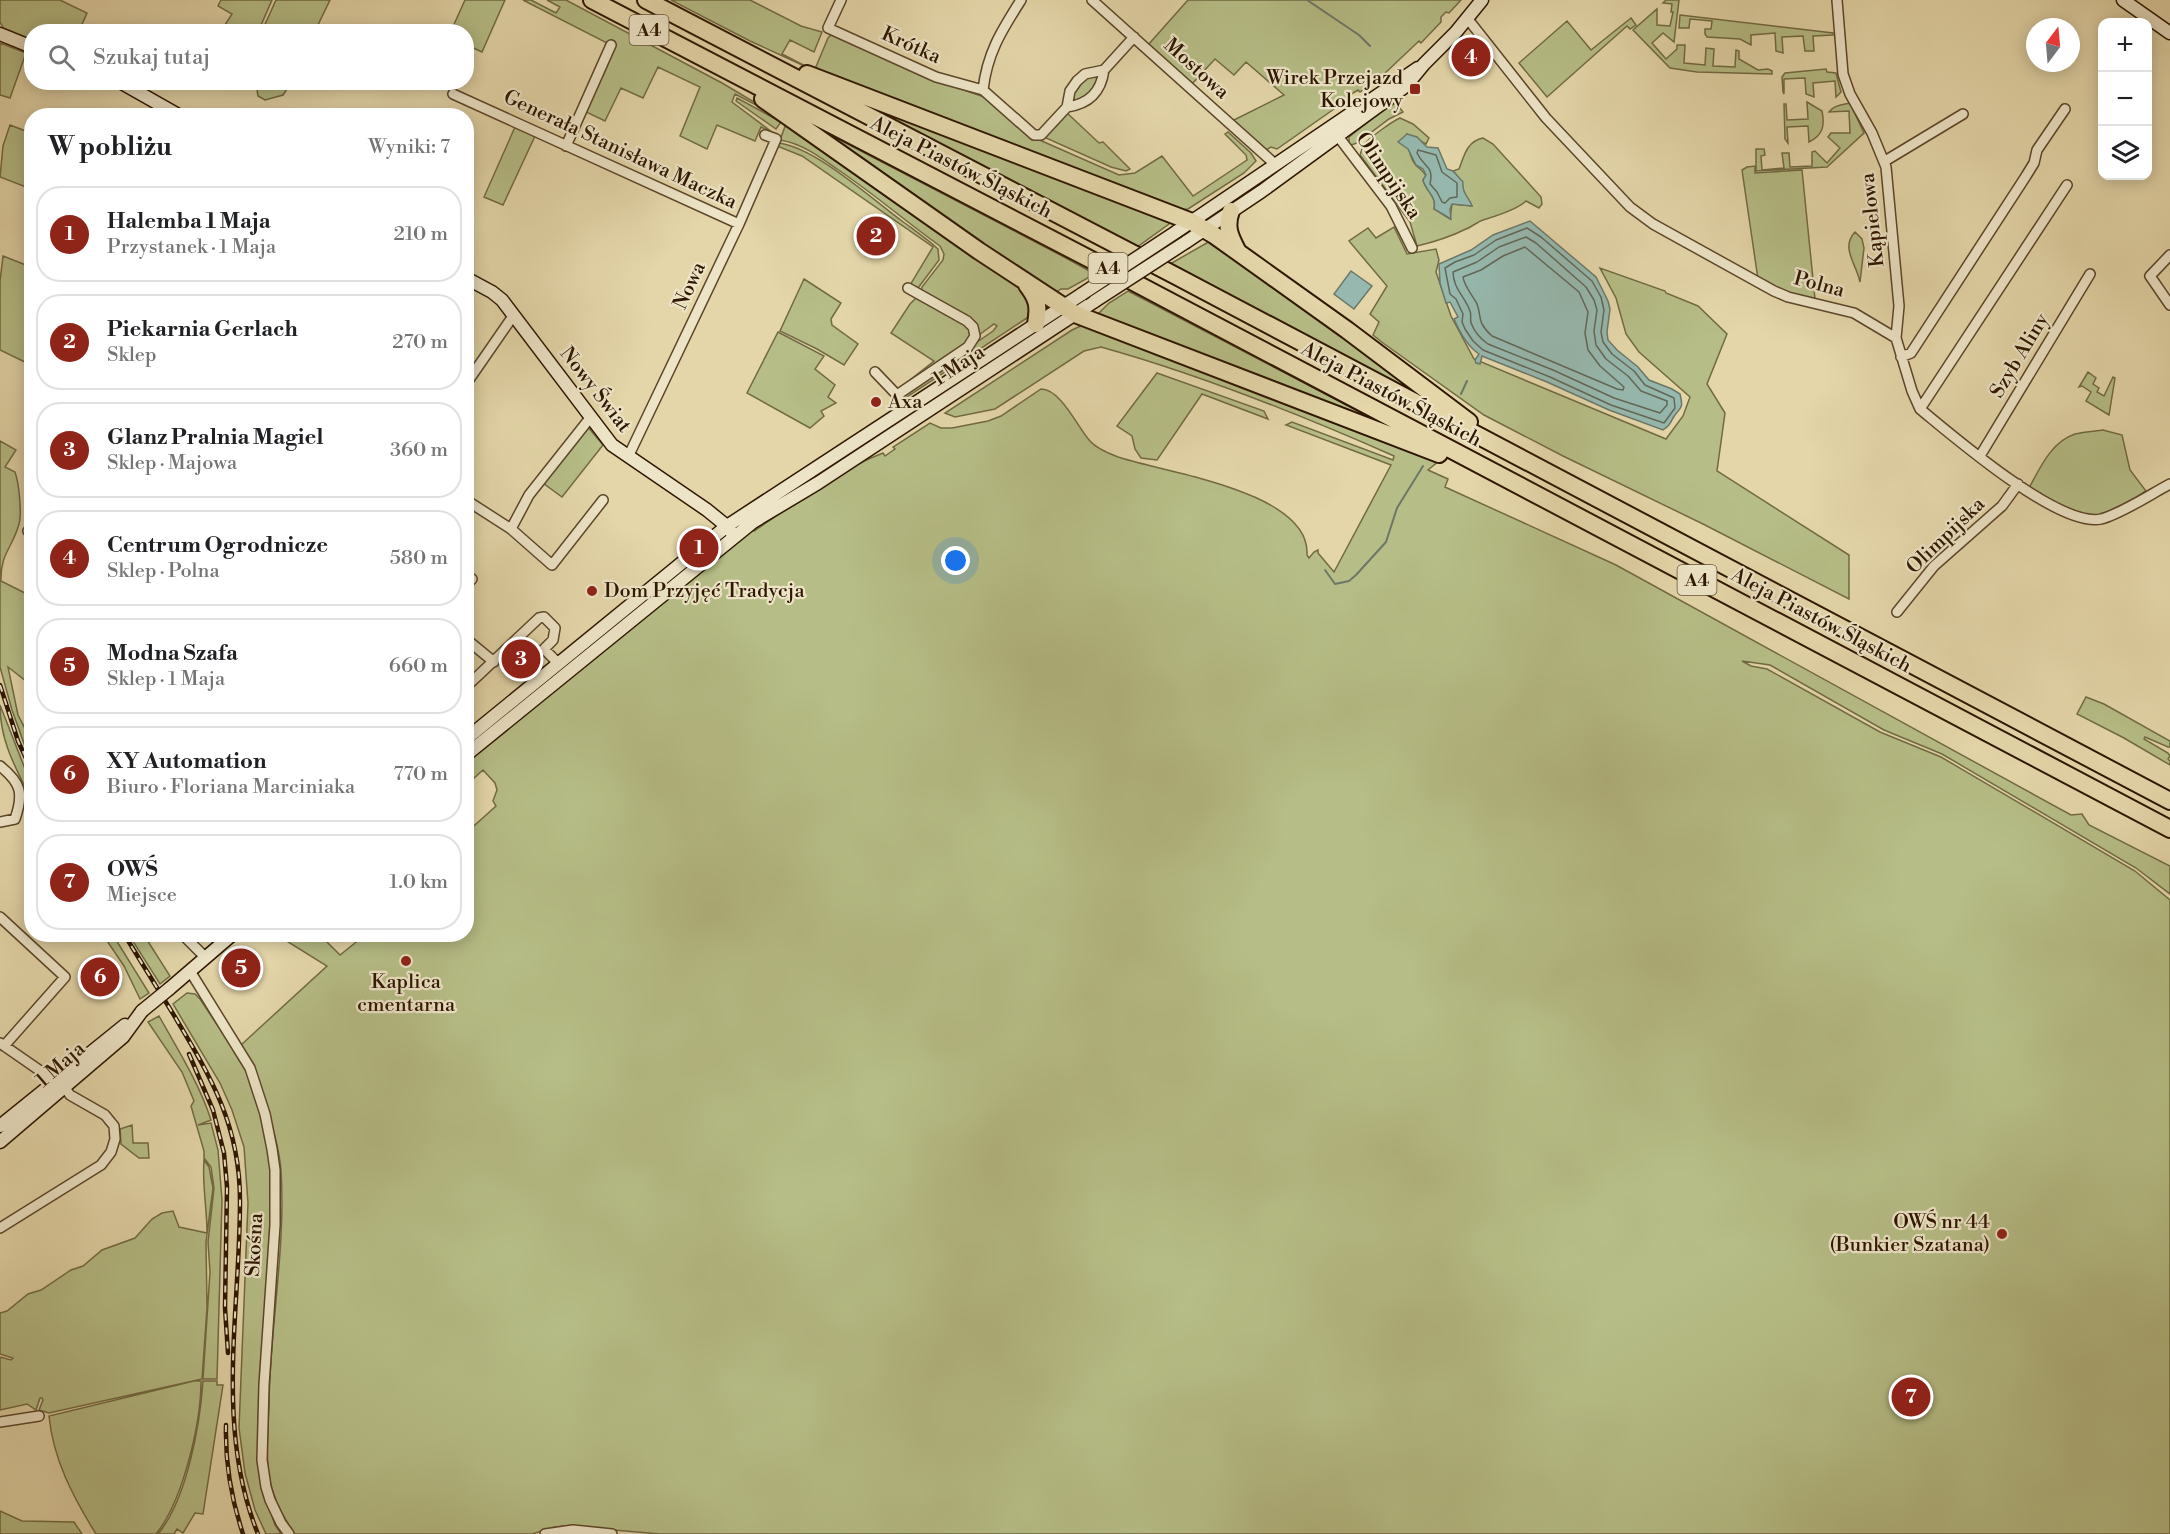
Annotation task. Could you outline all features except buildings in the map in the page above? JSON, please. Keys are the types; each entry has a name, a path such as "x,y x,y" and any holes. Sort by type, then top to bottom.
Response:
{"highway":[{"name":"Aleja Piastów Śląskich","path":"592,0 1146,288 2170,829"},
{"name":"Aleja Piastów Śląskich","path":"646,0 1176,276 2170,801"},
{"path":"715,36 1199,225 1517,457"},
{"path":"706,59 1025,282 1069,310 1509,481"},
{"path":"1231,211 1228,232 1238,252"},
{"path":"1025,282 1036,296 1039,306 1036,324"}],"main road":[{"name":"1 Maja","path":"474,748 730,531 1069,310 1082,294 1176,232 1231,211 1424,64 1482,0"},
{"path":"2123,0 2170,33"},
{"path":"0,34 24,44"},
{"path":"134,90 166,108"},
{"name":"1 Maja","path":"474,732 558,663 730,531 906,409 1036,324 1095,301 1186,242 1199,225 1276,165 1335,132"},
{"name":"Nowy Świat","path":"474,282 492,292 515,316 612,445 730,531"},
{"name":"1 Maja","path":"0,1142 59,1085 224,942"},
{"name":"1 Maja","path":"206,958 229,942"},
{"name":"1 Maja","path":"0,1126 59,1085"}],"street":[{"name":"Krótka","path":"841,0 828,28 936,77 983,90"},
{"path":"1021,0 994,44 985,72 983,90 1034,135 1041,135 1067,107 1070,91 1080,77 1104,70"},
{"name":"Mostowa","path":"1092,0 1276,165"},
{"name":"Kąpielowa","path":"1837,0 1843,74 1850,94 1885,161 1899,306 1896,338"},
{"name":"Polna","path":"1467,18 1536,106 1572,147 1621,198 1641,215 1774,291 1788,297 1854,313 1896,338"},
{"path":"1067,107 1081,104 1091,98 1101,84 1104,70 1134,37"},
{"path":"566,146 611,45"},
{"name":"Generała Stanisława Maczka","path":"453,94 739,224"},
{"path":"1901,357 1911,353 2026,176 2034,163 2037,150 2066,109"},
{"path":"1885,161 1963,114"},
{"name":"Olimpijska","path":"1335,132 1391,206 1412,248"},
{"name":"Nowa","path":"628,457 739,224 776,139 765,135"},
{"path":"1920,409 2067,185"},
{"path":"2170,255 2150,276 2170,305"},
{"name":"Szyb Aliny","path":"1980,456 2090,274"},
{"path":"897,395 968,346 975,336 973,327 967,321 908,288"},
{"path":"474,372 515,316"},
{"path":"1896,338 1920,409 2018,484 2055,507 2074,516 2099,519 2170,484"},
{"path":"875,372 897,395 906,409"},
{"path":"511,530 529,495 590,418"},
{"name":"Olimpijska","path":"1897,612 1934,566 2002,506 2018,484"},
{"path":"474,505 511,530 552,565 603,500"},
{"path":"474,680 539,618 543,617 555,628 553,640 544,649 558,663"},
{"path":"474,646 494,662"},
{"path":"0,766 18,784 20,796 20,805 15,819 0,822"},
{"path":"0,917 24,939"},
{"path":"0,1228 101,1165 113,1149 115,1134 114,1126 105,1115 70,1095 2,1045 65,977 27,942"},
{"path":"190,942 206,958"},
{"name":"Skośna","path":"190,971 250,1068 265,1114 272,1149 275,1170 275,1225 264,1385 262,1460 270,1500 289,1534"},
{"path":"0,1422 39,1416"},
{"path":"545,1534 562,1530 612,1534"}],"green space":[{"path":"0,0 60,0 87,13 82,24 24,24 24,40 3,32 4,29 0,22"},
{"path":"221,0 272,0 262,24 226,24 232,14 218,6"},
{"path":"276,0 330,0 318,24 265,24"},
{"path":"465,0 505,0 482,52 474,48 474,24 454,24"},
{"path":"523,0 531,0 556,13 560,7 547,0 566,0 722,83 781,118 735,94 732,102 772,132 761,127 755,141 717,125 707,149 680,136 700,87 658,67 643,98 621,88 605,121 584,111 613,46"},
{"path":"671,0 750,0 801,26 822,32 814,52 790,40 782,54 813,70 750,41"},
{"path":"1188,0 1461,0 1449,13 1446,12 1441,17 1441,22 1421,43 1419,41 1382,76 1360,92 1358,90 1348,96 1344,102 1277,149 1271,147 1266,150 1232,121 1284,95 1246,62 1234,75 1215,59 1192,84 1148,45"},
{"path":"1666,0 1679,0 1674,42 1663,33 1652,43 1666,59 1677,49 1677,45 1685,45 1684,63 1705,65 1706,48 1714,49 1713,66 1735,67 1736,50 1739,51 1739,59 1758,70 1768,69 1772,71 1772,74 1697,72 1670,68 1633,30 1657,9 1657,25 1670,26 1672,4 1663,3"},
{"path":"1680,15 1833,33 1833,35 1813,36 1814,51 1805,51 1803,36 1782,37 1783,53 1776,51 1775,33 1751,35 1751,45 1740,39 1707,37 1705,29 1711,29 1712,21 1690,19 1689,28 1679,28"},
{"path":"1631,18 1636,25 1630,29 1627,26 1547,97 1519,63 1567,21 1591,50"},
{"path":"832,34 938,81 987,98 1035,138 1119,175 1135,173 1162,156 1193,196 1247,160 1246,155 1225,134 1228,132 1251,153 1256,161 1244,173 1188,209 1180,210 815,69 828,38"},
{"path":"0,43 24,52 24,59 10,98 0,95"},
{"path":"1826,69 1827,72 1836,73 1841,92 1836,97 1835,81 1813,83 1814,97 1806,94 1805,78 1784,79 1784,94 1782,77 1785,73"},
{"path":"1090,74 1100,74 1100,76 1090,96 1072,104 1073,91"},
{"path":"257,90 286,90 283,95 265,100 258,96"},
{"path":"737,98 781,122 776,129 736,101"},
{"path":"1807,102 1822,111 1822,130 1809,142 1808,126 1787,127 1788,143 1785,139 1784,104 1786,104 1787,120 1808,119"},
{"path":"1396,103 1403,112 1389,119 1357,143 1351,145 1349,143 1349,137 1383,110"},
{"path":"1850,103 1864,133 1827,167 1756,171 1756,149 1764,149 1765,155 1761,156 1762,170 1784,168 1782,153 1789,153 1790,167 1812,166 1812,152 1815,151 1827,163 1840,148 1828,137 1831,133 1850,133 1849,111 1829,112 1836,107"},
{"path":"868,106 1171,219 1169,224 1137,247"},
{"path":"1066,112 1099,143 1103,142 1130,169 1126,171 1111,167 1046,138 1045,135"},
{"path":"1400,118 1413,124 1429,138 1426,144 1407,134 1409,150 1415,164 1426,176 1423,180 1433,197 1434,209 1450,219 1452,204 1472,206 1464,194 1458,176 1453,171 1459,169 1473,142 1483,138 1493,144 1541,197 1542,204 1539,208 1526,201 1512,210 1454,234 1417,246 1410,222 1360,155 1369,139"},
{"path":"787,121 1024,291 1032,304 1027,318 904,399 902,398 904,393 997,326 994,324 979,335 978,329 921,292 922,287 943,260 944,254 940,246 824,160 803,147 780,140"},
{"path":"10,125 24,130 24,186 0,177 3,146"},
{"path":"515,127 535,136 503,205 484,197"},
{"path":"836,138 1095,274 1052,295 833,141"},
{"path":"779,143 794,147 826,164 938,249 939,260 918,288 910,285 933,247 802,156 777,146"},
{"path":"1755,166 1755,173 1802,170 1815,299 1788,293 1758,279 1742,170"},
{"path":"1394,227 1407,254 1436,249 1439,260 1436,272 1451,316 1474,359 1666,439 1683,416 1690,397 1639,352 1626,334 1616,298 1600,268 1665,291 1698,306 1727,334 1707,384 1725,413 1717,471 1849,555 1849,599 1484,415 1373,335 1379,322 1370,314 1387,286 1349,241 1368,228 1376,238"},
{"path":"1855,232 1862,239 1864,248 1860,282 1849,250 1851,238"},
{"path":"1212,240 1381,361 1422,397 1170,264"},
{"path":"3,256 24,264 24,362 0,350 0,281"},
{"path":"804,279 841,303 831,319 832,325 858,344 844,365 780,331"},
{"path":"1128,291 1381,423 1095,317 1109,303"},
{"path":"916,298 968,326 971,334 966,345 896,391 934,361 891,333"},
{"path":"1087,323 1439,461 1428,470 1448,479 1445,487 1616,565 2071,815 2082,814 2089,825 2170,866 2170,894 2136,868 1942,754 1884,730 1770,665 1742,661 1751,666 1767,669 1880,732 1941,757 2135,871 2170,900 2170,1534 660,1534 567,1526 532,1534 295,1534 276,1501 268,1471 267,1456 270,1374 280,1258 281,1170 274,1134 260,1085 241,1045 327,966 288,942 327,942 340,955 356,942 474,942 474,826 496,806 493,801 497,790 495,783 483,770 474,778 474,755 752,529 754,531 849,469 883,453 885,456 895,449 893,447 930,423 941,428 952,428 988,421 1001,416 1041,389 1055,395 1090,441 1103,450 1118,457 1198,478 1261,500 1285,515 1302,533 1309,558 1318,550 1334,572 1391,465 1286,425 1292,422 1393,460 1394,456 1322,425 1213,383 1101,347 1084,351 995,409 955,417 945,413 1072,330"},
{"path":"778,332 824,356 815,369 835,385 828,397 836,403 821,411 824,416 810,428 747,393"},
{"path":"2088,372 2096,378 2093,384 2099,388 2097,392 2104,396 2113,377 2115,378 2109,415 2086,401 2091,392 2082,386 2079,387"},
{"path":"1157,373 1264,411 1268,419 1202,394 1157,460 1141,458 1135,449 1132,436 1117,426"},
{"path":"917,410 753,518 751,515 908,412"},
{"path":"587,426 603,445 562,497 543,483"},
{"path":"2103,430 2122,435 2130,470 2146,491 2112,512 2091,517 2063,508 2029,488 2047,456 2059,443 2075,434"},
{"path":"0,441 16,450 5,467 15,472 19,490 19,524 5,557 1,581 24,592 24,680 8,667 18,715 24,727 24,743 0,667"},
{"path":"721,537 721,541 474,744 474,738"},
{"path":"2086,697 2104,704 2170,741 2170,747 2168,747 2145,737 2144,739 2168,753 2170,765 2077,714"},
{"path":"0,705 24,766 24,785 8,748"},
{"path":"108,942 117,942 149,993 140,999 124,966"},
{"path":"133,942 148,942 170,976 160,984"},
{"path":"187,993 195,994 200,999 246,1068 262,1117 271,1169 258,1458 262,1487 275,1525 281,1534 266,1534 255,1510 245,1473 239,1428 248,1203 244,1147 220,1083 173,1004"},
{"path":"159,1016 188,1067 206,1106 211,1120 198,1125 211,1123 218,1150 222,1200 217,1379 203,1379 210,1272 208,1242 214,1188 211,1167 204,1158 191,1106 194,1101 182,1072 148,1022"},
{"path":"132,1125 133,1143 148,1143 149,1158 139,1158 121,1144 120,1129"},
{"path":"204,1160 209,1167 213,1188 206,1242 207,1308 202,1379 49,1413 39,1410 42,1398 36,1410 27,1404 0,1410 0,1357 11,1360 13,1358 0,1354 0,1313 7,1311 28,1294 41,1290 71,1270 83,1266 102,1250 135,1238 152,1219 162,1213 173,1211 179,1227 207,1233"},
{"path":"201,1381 194,1439 182,1482 166,1520 156,1534 96,1534 65,1477 51,1432 49,1416"},
{"path":"203,1381 217,1381 217,1385 223,1385 203,1514 195,1513 183,1533 177,1529 174,1534 158,1534 177,1502 184,1482 199,1419"},
{"path":"0,1511 22,1521 74,1522 82,1534 0,1534"}],"water":[{"path":"1407,134 1417,137 1427,147 1438,148 1447,169 1453,171 1463,182 1472,206 1452,204 1451,219 1434,209 1433,197 1424,184 1423,180 1426,175 1423,169 1416,165 1408,149 1398,142"},
{"path":"1530,221 1596,277 1610,309 1608,340 1649,380 1680,394 1681,408 1663,430 1609,410 1482,356 1480,364 1476,363 1475,360 1479,354 1464,339 1454,319 1458,317 1450,302 1446,303 1440,283 1439,264 1471,250 1493,235"},
{"path":"1351,271 1372,286 1354,309 1334,294"}],"waterway":[{"path":"1307,0 1359,35 1370,46"},
{"path":"1461,394 1467,381"},
{"path":"1325,570 1335,584 1349,581 1356,575 1386,542 1397,508 1423,466"}],"railway":[{"path":"0,685 24,754"},
{"path":"129,942 201,1061 221,1104 235,1149 240,1201 233,1411 237,1453 245,1494 258,1534"},
{"path":"189,1054 213,1110 224,1153 227,1187 225,1308 228,1353"},
{"path":"226,1425 230,1480 243,1534"}],"place":[{"name":"Centrum Ogrodnicze","path":"1471,57"},
{"name":"Wirek Przejazd Kolejowy","path":"1415,89"},
{"name":"Piekarnia Gerlach","path":"876,236"},
{"name":"Axa","path":"876,402"},
{"name":"Halemba 1 Maja","path":"699,548"},
{"name":"Dom Przyjęć Tradycja","path":"592,591"},
{"name":"Glanz Pralnia Magiel","path":"521,659"},
{"name":"Kaplica cmentarna","path":"406,961"},
{"name":"Modna Szafa","path":"241,968"},
{"name":"XY Automation","path":"100,977"},
{"name":"OWŚ nr 44 (Bunkier Szatana)","path":"2002,1234"},
{"name":"OWŚ","path":"1911,1397"}]}
